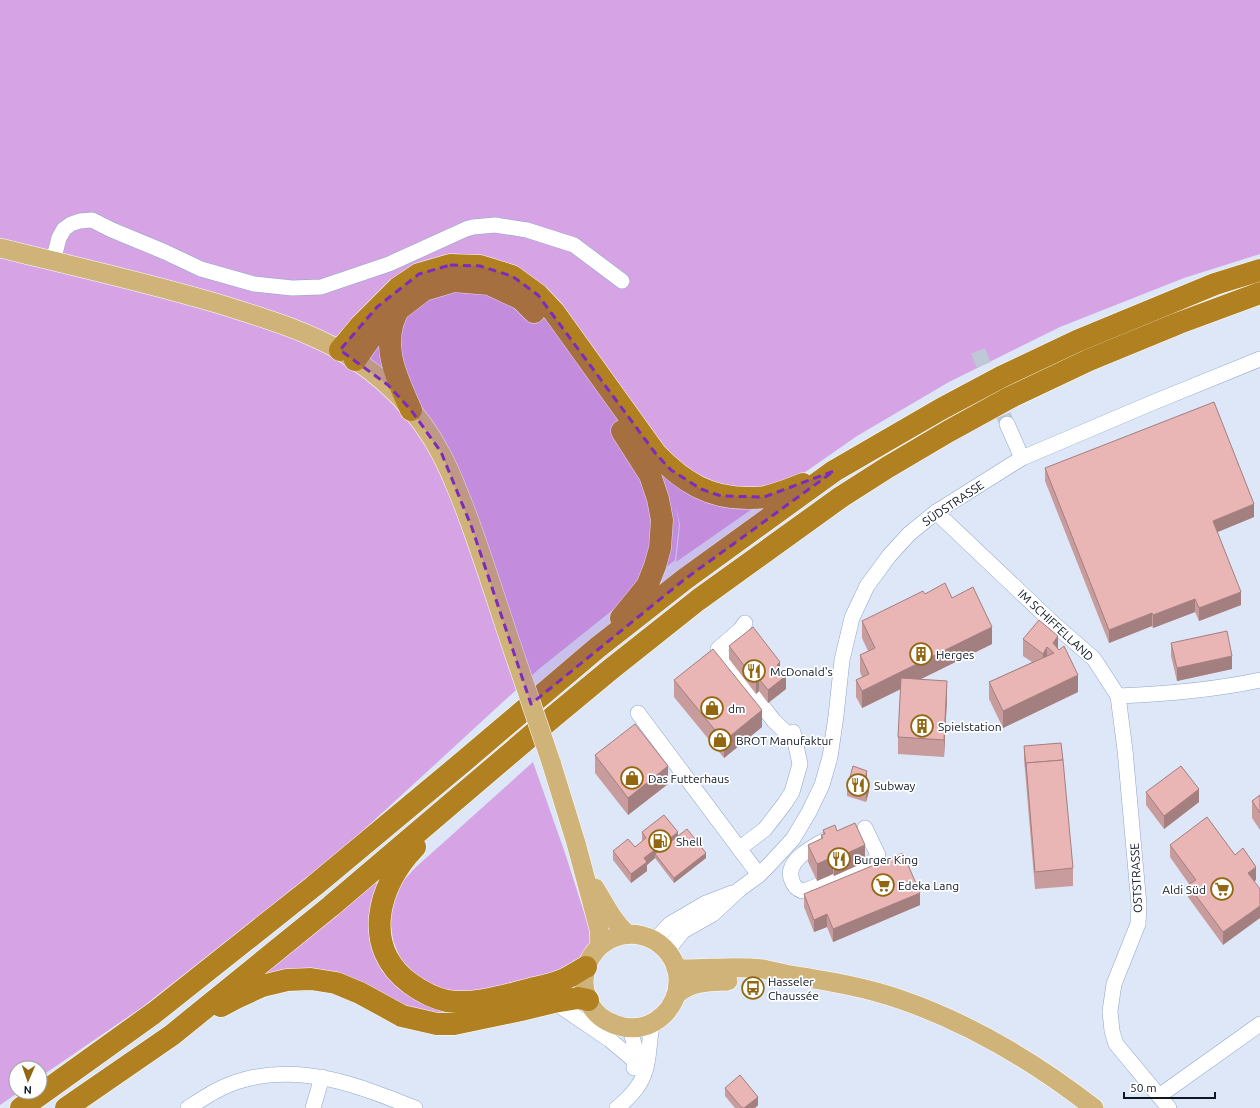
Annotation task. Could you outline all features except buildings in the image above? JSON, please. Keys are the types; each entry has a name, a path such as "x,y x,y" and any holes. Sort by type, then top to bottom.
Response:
{"highway":[{"path":"347,355 360,326 382,302 398,288 419,274 450,265 480,266 512,276 538,295 554,312 656,454 671,470 701,489 721,496 742,498 764,497 788,490 834,471"},
{"path":"21,1108 154,1013 314,886 464,762 597,648 685,579 834,471 940,409 1070,344 1215,284 1260,270"},
{"path":"347,355 373,335 398,310 424,290 454,281 489,284 521,299 538,316 624,434 650,476 658,499 662,520 660,548 656,566 647,586 597,648"},
{"path":"66,1108 172,1035 331,906 605,674 698,600 816,514 888,467 1009,398 1082,363 1179,322 1260,293"},
{"path":"398,310 393,321 389,340 396,374 411,410"},
{"path":"478,782 404,859 388,885 381,906 379,926 382,943 389,961 402,978 423,992 446,1000 467,1002 500,997 561,981 586,967"},
{"path":"172,1035 236,998 262,986 287,980 311,979 336,983 360,993 402,1016 437,1024 454,1024 578,998 588,1001"}],"main road":[{"path":"0,248 172,291 265,318 301,332 347,355 388,385 411,410 441,452 472,528 551,762 576,843 599,929 600,946"},
{"path":"576,843 589,877 609,914 618,926 627,934"},
{"path":"627,934 641,935 661,945 674,961 678,981 677,994 672,1005 664,1015 653,1023 642,1027 628,1028 617,1026 606,1021 596,1013 588,1001 584,978 586,967 600,946 612,938 627,934"},
{"path":"676,968 684,970 734,968 762,969 826,980 902,1000 951,1020 982,1035 1050,1076 1094,1108"},
{"path":"677,994 684,988 691,985 706,982 750,980 789,974"},
{"path":"951,1020 1076,1108"}],"street":[{"path":"54,261 64,229 76,222 92,220 201,269 254,284 292,288 321,287 389,264 466,229 495,224 527,230 574,245 622,281"},
{"name":"SÜDSTRASSE","path":"661,945 713,914 740,889 759,875 793,839 809,812 822,785 830,756 842,660 852,618 868,586 889,556 909,534 936,512 1022,458 1260,359"},
{"path":"1007,424 1022,458"},
{"name":"IM SCHIFFELLAND","path":"936,512 1048,618 1094,659 1118,696"},
{"path":"740,848 765,829 785,803 792,792 800,764 794,736 774,721 718,649 740,630 745,623"},
{"path":"1118,696 1171,693 1228,687 1260,680"},
{"name":"OSTSTRASSE","path":"1118,696 1126,758 1140,905 1138,924 1114,984 1110,1011 1112,1031 1122,1040 1159,1096 1169,1108"},
{"path":"638,713 759,875"},
{"path":"824,840 809,848 791,868 790,876 794,884 800,890 805,891 875,862 878,855 865,828"},
{"path":"584,1023 588,1001"},
{"path":"554,1002 610,1040 635,1061"},
{"path":"617,1108 640,1085 647,1063 650,1032 653,1023"},
{"path":"1159,1096 1260,1024"},
{"path":"610,1040 619,1037 628,1028 636,1052 634,1071 628,1087 617,1108"},
{"path":"188,1108 223,1088 242,1080 287,1073 322,1077 366,1089 414,1108"},
{"path":"313,1108 322,1077"}],"highlighted area":[{"path":"450,265 480,266 512,276 538,295 656,454 671,470 701,489 721,496 764,497 834,471 685,579 531,704 472,528 441,452 411,410 388,385 340,350 377,307 419,274"}],"shaded area":[{"path":"0,0 1260,0 1260,254 1184,278 1060,327 949,382 857,436 676,562 680,525 676,506 679,525 675,560 539,669 333,858 141,1008 48,1072 48,1060 8,1060 8,1100 0,1105"},
{"path":"533,762 566,856 589,928 591,944 577,964 557,977 462,996 442,992 403,966 393,940 390,919 394,899 402,882 415,868"},
{"path":"376,882 379,889 395,983 484,1005 436,1017 268,977 264,970"}],"tunnel":[{"path":"978,351 1007,424"}],"place":[{"name":"Herges","path":"921,654"},
{"name":"McDonald's","path":"754,671"},
{"name":"dm","path":"712,708"},
{"name":"Spielstation","path":"922,726"},
{"name":"BROT Manufaktur","path":"720,740"},
{"name":"Das Futterhaus","path":"632,778"},
{"name":"Subway","path":"858,785"},
{"name":"Shell","path":"660,841"},
{"name":"Burger King","path":"839,859"},
{"name":"Edeka Lang","path":"883,885"},
{"name":"Aldi Süd","path":"1222,889"},
{"name":"Hasseler Chaussée","path":"753,988"}]}
